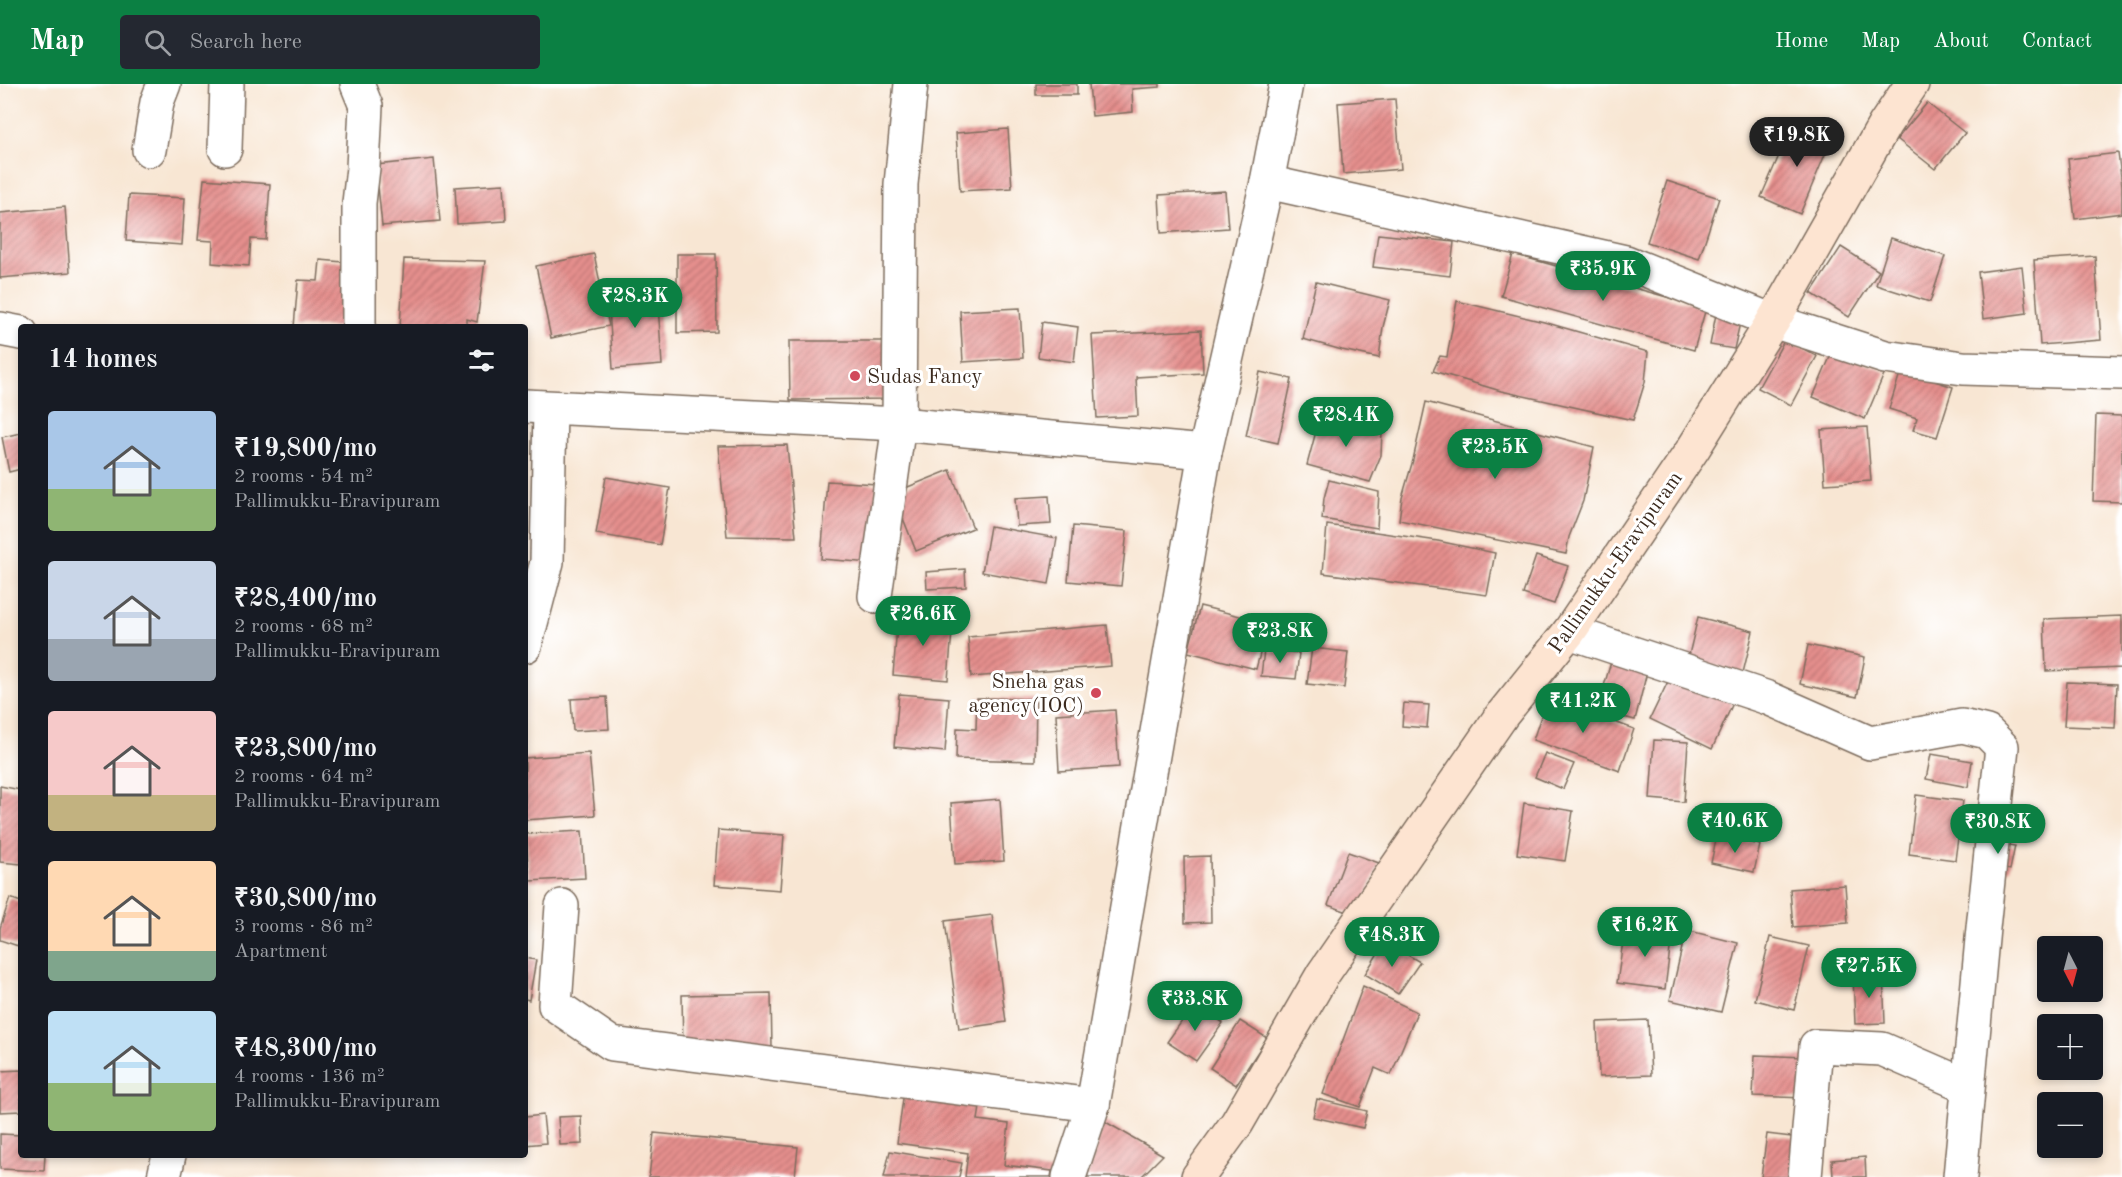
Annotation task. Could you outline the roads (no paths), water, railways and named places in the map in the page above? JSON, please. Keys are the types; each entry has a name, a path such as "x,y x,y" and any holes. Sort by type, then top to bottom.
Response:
{"main road":[{"name":"Pallimukku-Eravipuram","path":"1198,1177 1237,1123 1323,974 1502,715 1569,632 1693,449 1773,321 1885,124 1912,84"}],"street":[{"path":"148,150 157,102 164,84"},
{"path":"225,149 227,84"},
{"path":"357,84 366,106 359,203 359,324"},
{"path":"875,596 899,424 901,184 911,84"},
{"path":"1069,1177 1093,1105 1205,452 1267,182 1286,84"},
{"path":"1267,182 1626,262 1773,321 1885,357 1964,368 2122,373"},
{"path":"0,329 18,332"},
{"path":"528,635 547,562 537,407 899,424 1205,452"},
{"path":"1569,632 1768,698 1870,743 1962,726 1987,732 2002,747 1967,1086 1960,1177"},
{"path":"562,906 555,1005 612,1044 1093,1105"},
{"path":"1805,1177 1816,1046 1882,1049 1967,1086"},
{"path":"164,1177 168,1158"}],"place":[{"name":"Sudas Fancy","path":"855,376"},
{"name":"Sneha gas agency(IOC)","path":"1096,693"}]}
